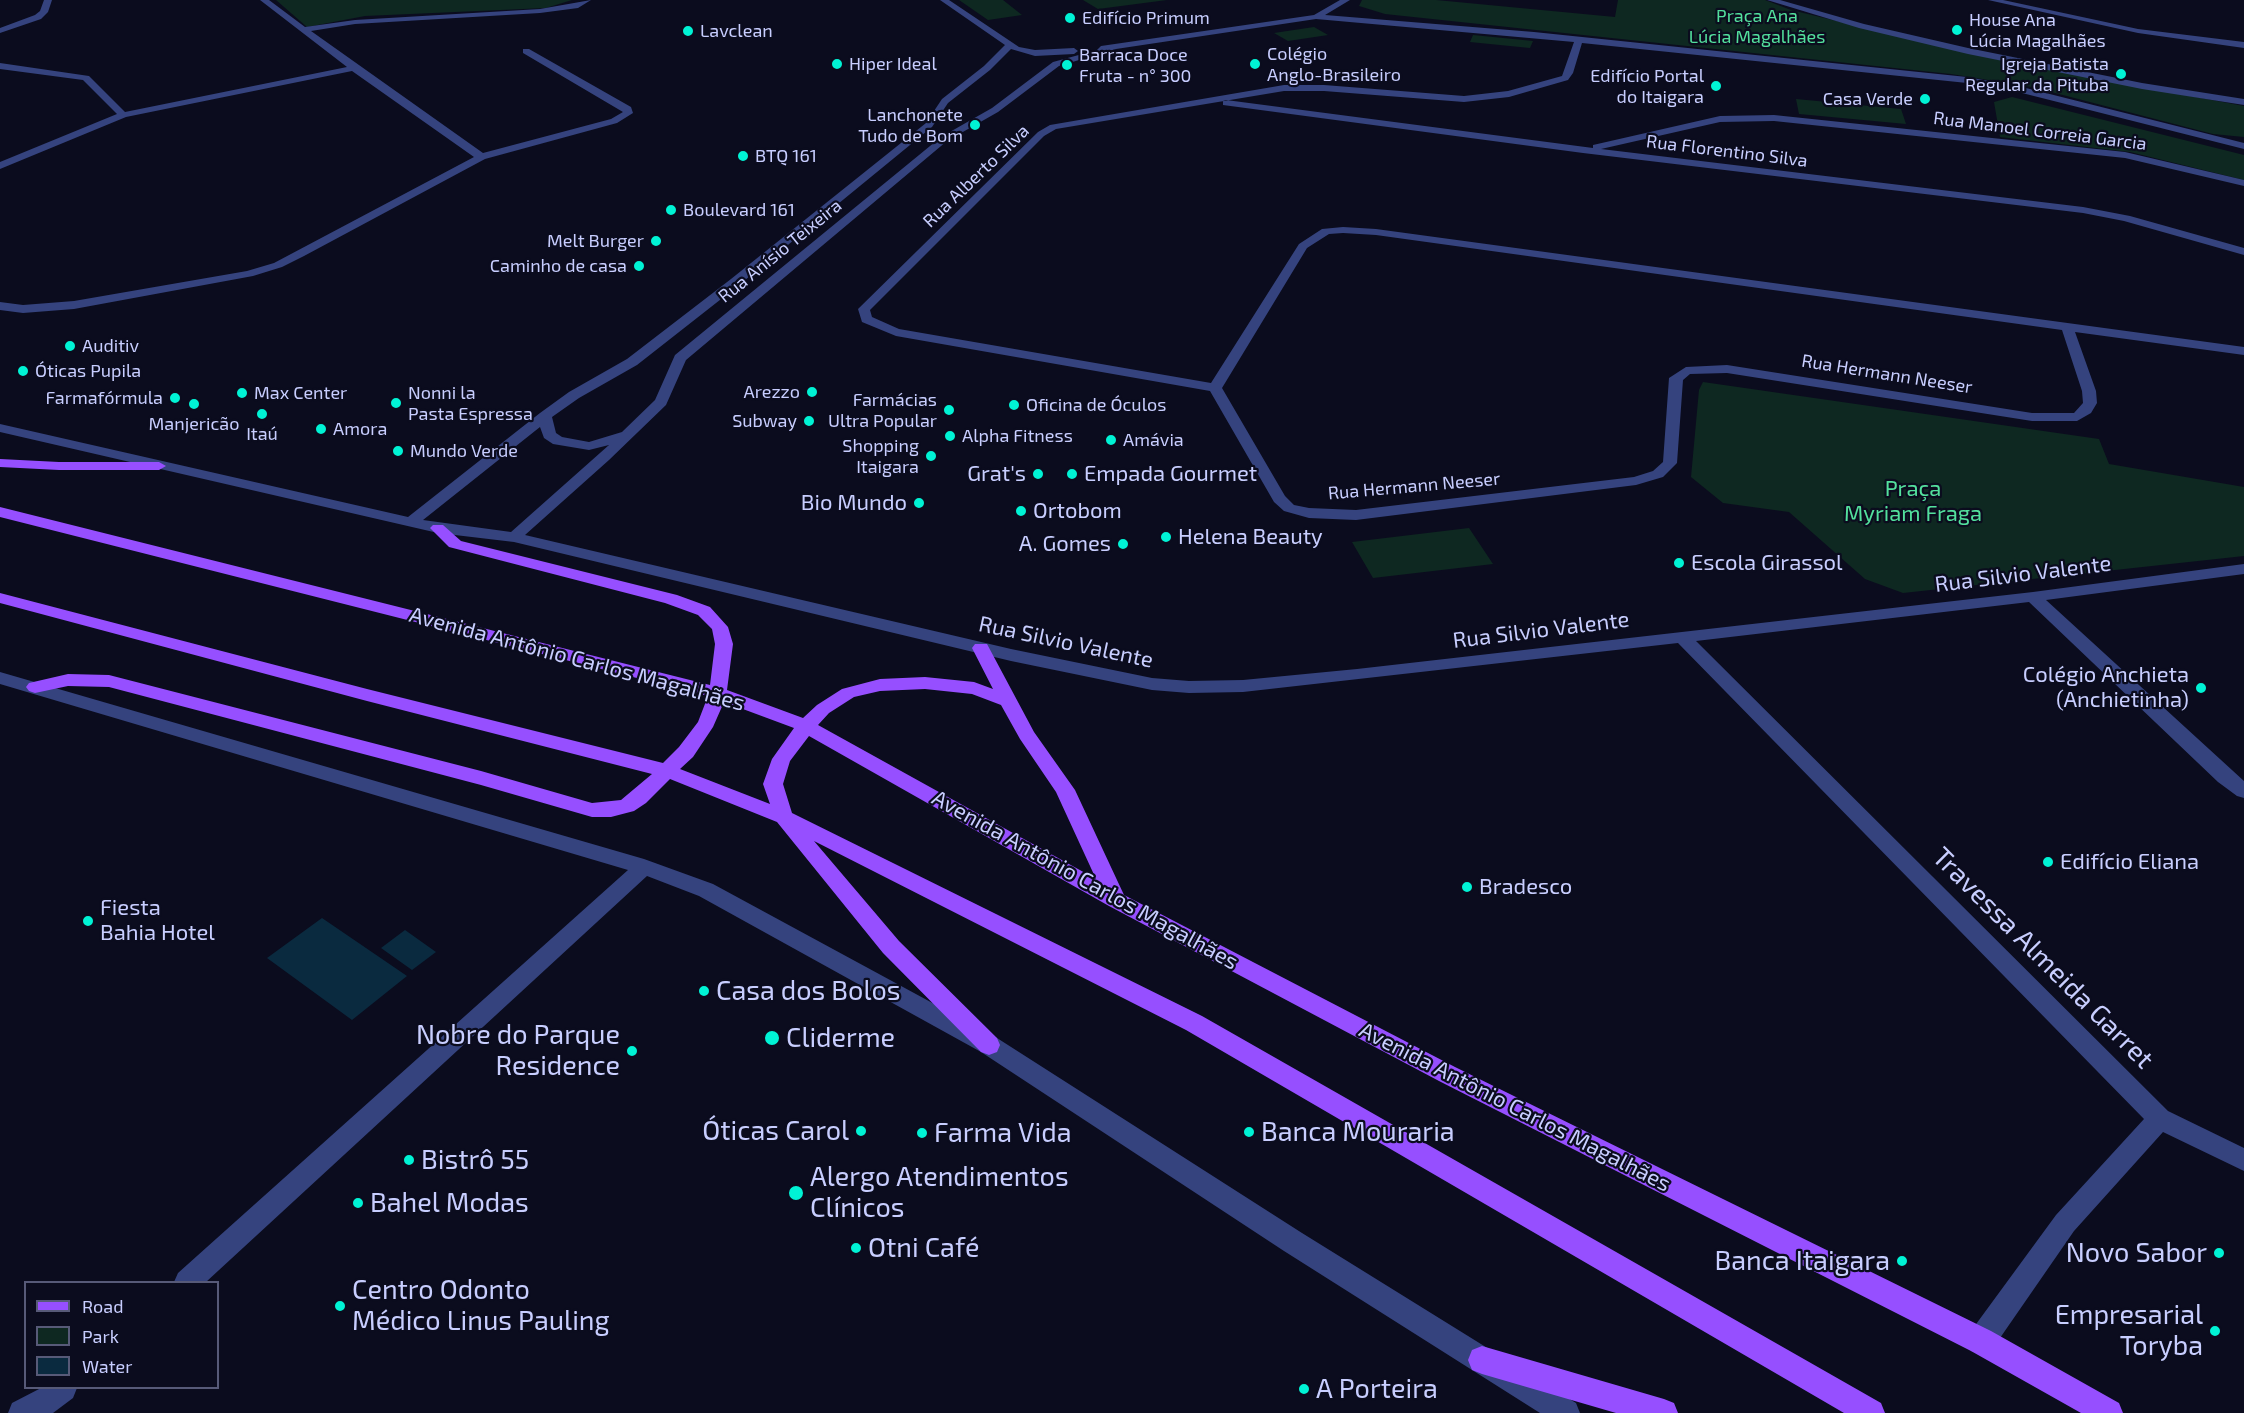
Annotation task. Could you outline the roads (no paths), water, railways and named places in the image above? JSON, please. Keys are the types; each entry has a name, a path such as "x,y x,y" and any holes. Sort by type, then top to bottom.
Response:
{"main road":[{"path":"0,463 59,466 159,466"},
{"name":"Avenida Antônio Carlos Magalhães","path":"0,512 312,588 718,693 806,726 1116,900 1447,1074 1981,1341 2109,1413"},
{"path":"34,687 68,680 110,681 481,778 592,810 611,810 627,806 667,771 700,734 718,693 724,644 720,627 704,611 671,598 456,544 438,528"},
{"path":"0,598 667,771 784,817 1194,1023 1871,1413"},
{"path":"981,648 1027,735 1065,790 1116,900"},
{"path":"989,1045 891,947 855,906 784,817 773,784 782,759 806,726 823,709 848,693 880,686 925,683 974,688 1008,700"},
{"path":"1482,1360 1664,1413"}],"street":[{"path":"0,32 38,17 44,12 48,0"},
{"path":"264,0 354,68 481,157"},
{"path":"303,30 355,21 540,11 575,6 587,0"},
{"path":"944,0 1010,45 1021,51 1048,56 1056,64"},
{"path":"1771,0 1852,23 1968,51 2142,86 2244,102"},
{"path":"1992,0 2138,31 2244,45"},
{"path":"1316,17 1345,1 1353,8"},
{"path":"1362,12 1382,21"},
{"path":"998,58 1113,48 1316,17 1382,21 1967,80 2022,90 2244,146"},
{"name":"Rua Alberto Silva","path":"1215,388 896,332 866,320 864,309 1041,134 1053,128 1203,100 1303,88 1464,99 1509,94 1565,78 1569,73 1579,40"},
{"name":"Rua Anísio Teixeira","path":"412,521 545,416 582,390 632,362 661,341 917,135 953,93 998,58 1010,45"},
{"name":"Rua Anísio Teixeira","path":"514,537 661,402 680,358 944,139 978,120 1056,64 1113,48"},
{"path":"0,306 23,309 74,306 249,274 278,265 300,254 481,157 614,121 628,113 628,109 526,51"},
{"path":"0,66 86,78 123,115"},
{"path":"0,166 123,115 354,68"},
{"name":"Rua Florentino Silva","path":"1203,100 1583,150 2083,210 2137,220 2244,252"},
{"path":"935,115 948,122 978,120"},
{"name":"Rua Manoel Correia Garcia","path":"1583,150 1720,119 1774,118 2125,155 2244,183"},
{"path":"2201,135 2244,140"},
{"path":"0,153 22,157"},
{"path":"1215,388 1303,246 1326,231 1343,230 1376,231 2244,351"},
{"name":"Rua Hermann Neeser","path":"1215,388 1280,499 1289,508 1320,514 1356,515 1636,481 1658,474 1670,463 1676,378 1686,371 1727,369 2032,417 2077,417 2086,410 2090,403 2089,391 2067,326"},
{"path":"545,416 549,435 558,441 575,446 599,444 628,434"},
{"path":"0,428 438,528 514,537"},
{"name":"Rua Silvio Valente","path":"514,537 981,648 1152,684 1189,687 1243,686 1357,675 2033,597 2244,569"},
{"path":"2033,597 2217,770 2244,791"},
{"name":"Travessa Almeida Garret","path":"1681,636 2160,1119 2244,1160"},
{"path":"0,678 644,867 705,890 989,1045 1282,1236 1566,1413"},
{"path":"188,1281 644,867"},
{"path":"1981,1341 2065,1222 2160,1119"},
{"path":"22,1413 45,1402 62,1389"}],"water":[{"path":"322,918 407,976 352,1020 267,958"},
{"path":"405,930 436,952 412,970 381,948"}],"place":[{"name":"Edifício Primum","path":"1070,18"},
{"name":"House Ana Lúcia Magalhães","path":"1957,30"},
{"name":"Lavclean","path":"688,31"},
{"name":"Hiper Ideal","path":"837,64"},
{"name":"Colégio Anglo-Brasileiro","path":"1255,64"},
{"name":"Barraca Doce Fruta - n° 300","path":"1067,65"},
{"name":"Igreja Batista Regular da Pituba","path":"2121,74"},
{"name":"Edifício Portal do Itaigara","path":"1716,86"},
{"name":"Casa Verde","path":"1925,99"},
{"name":"Lanchonete Tudo de Bom","path":"975,125"},
{"name":"BTQ 161","path":"743,156"},
{"name":"Boulevard 161","path":"671,210"},
{"name":"Melt Burger","path":"656,241"},
{"name":"Caminho de casa","path":"639,266"},
{"name":"Auditiv","path":"70,346"},
{"name":"Óticas Pupila","path":"23,371"},
{"name":"Arezzo","path":"812,392"},
{"name":"Max Center","path":"242,393"},
{"name":"Farmafórmula","path":"175,398"},
{"name":"Nonni la Pasta Espressa","path":"396,403"},
{"name":"Manjericão","path":"194,404"},
{"name":"Oficina de Óculos","path":"1014,405"},
{"name":"Farmácias Ultra Popular","path":"949,410"},
{"name":"Itaú","path":"262,414"},
{"name":"Subway","path":"809,421"},
{"name":"Amora","path":"321,429"},
{"name":"Alpha Fitness","path":"950,436"},
{"name":"Amávia","path":"1111,440"},
{"name":"Mundo Verde","path":"398,451"},
{"name":"Shopping Itaigara","path":"931,456"},
{"name":"Grat's","path":"1038,474"},
{"name":"Empada Gourmet","path":"1072,474"},
{"name":"Bio Mundo","path":"919,503"},
{"name":"Ortobom","path":"1021,511"},
{"name":"Helena Beauty","path":"1166,537"},
{"name":"A. Gomes","path":"1123,544"},
{"name":"Escola Girassol","path":"1679,563"},
{"name":"Colégio Anchieta (Anchietinha)","path":"2201,688"},
{"name":"Edifício Eliana","path":"2048,862"},
{"name":"Bradesco","path":"1467,887"},
{"name":"Fiesta Bahia Hotel","path":"88,921"},
{"name":"Casa dos Bolos","path":"704,991"},
{"name":"Cliderme","path":"772,1038"},
{"name":"Nobre do Parque Residence","path":"632,1051"},
{"name":"Óticas Carol","path":"861,1131"},
{"name":"Banca Mouraria","path":"1249,1132"},
{"name":"Farma Vida","path":"922,1133"},
{"name":"Bistrô 55","path":"409,1160"},
{"name":"Alergo Atendimentos Clínicos","path":"796,1193"},
{"name":"Bahel Modas","path":"358,1203"},
{"name":"Otni Café","path":"856,1248"},
{"name":"Novo Sabor","path":"2219,1253"},
{"name":"Banca Itaigara","path":"1902,1261"},
{"name":"Centro Odonto Médico Linus Pauling","path":"340,1306"},
{"name":"Empresarial Toryba","path":"2215,1331"},
{"name":"A Porteira","path":"1304,1389"}],"park label":[{"name":"Praça Ana Lúcia Magalhães","path":"1757,26"},
{"name":"Praça Myriam Fraga","path":"1913,502"}]}
